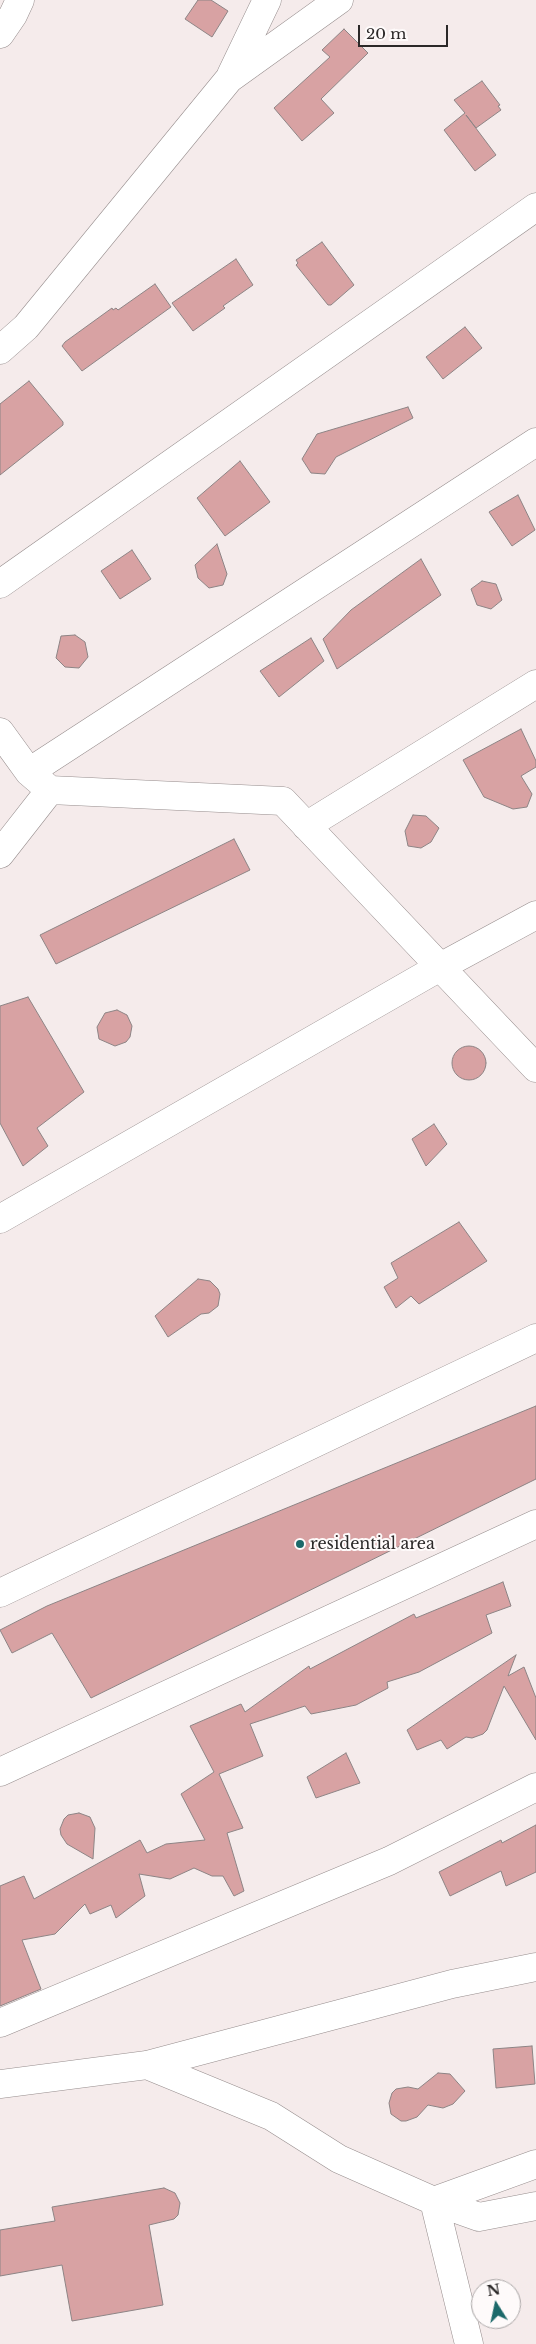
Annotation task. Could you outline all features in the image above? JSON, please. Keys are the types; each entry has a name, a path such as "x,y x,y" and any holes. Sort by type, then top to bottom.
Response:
{"street":[{"path":"0,350 26,327 229,79 267,0"},
{"path":"229,79 339,0"},
{"path":"0,584 536,207"},
{"path":"29,772 536,442"},
{"path":"306,826 536,684"},
{"path":"0,732 29,772 50,790 283,801 536,1068"},
{"path":"0,854 50,790"},
{"path":"0,1219 440,967 536,915"},
{"path":"0,1593 536,1338"},
{"path":"0,1772 536,1524"},
{"path":"0,2023 389,1861 536,1787"},
{"path":"0,2084 147,2065 452,1984 536,1967"},
{"path":"147,2065 271,2116 339,2159 434,2201 479,2217 536,2206"},
{"path":"434,2201 536,2164"},
{"path":"434,2201 469,2344"}],"building":[{"path":"198,0 211,0 228,11 212,37 185,19"},
{"path":"344,29 368,53 321,99 334,113 302,141 274,108 330,57 322,50"},
{"path":"482,81 500,105 498,106 501,110 476,128 466,115 496,155 475,171 444,130 465,113 454,100"},
{"path":"322,242 354,285 331,305 328,305 296,265 298,263 296,260"},
{"path":"236,259 253,285 223,306 225,308 193,331 172,303"},
{"path":"155,284 171,307 82,371 62,346 65,342 112,308 113,310 116,308 118,310"},
{"path":"465,327 482,348 443,379 426,357"},
{"path":"29,381 63,422 63,425 0,475 0,404"},
{"path":"408,407 413,418 336,457 325,474 311,473 302,459 317,434"},
{"path":"240,461 270,502 225,536 197,498"},
{"path":"518,495 535,530 512,546 489,512"},
{"path":"217,544 227,574 223,585 209,588 198,578 195,565"},
{"path":"132,550 151,579 120,599 101,571"},
{"path":"421,559 441,595 337,669 323,639 351,610"},
{"path":"482,581 496,584 502,600 491,609 477,605 471,589"},
{"path":"75,635 85,642 88,657 79,668 65,667 56,658 61,636"},
{"path":"311,638 324,661 279,697 260,671"},
{"path":"521,729 536,761 536,767 521,776 532,794 527,807 513,809 484,797 463,760"},
{"path":"413,815 426,816 439,828 431,842 421,848 408,846 405,831"},
{"path":"234,839 250,870 56,964 40,935"},
{"path":"28,997 84,1092 37,1128 48,1146 23,1166 0,1123 0,1006"},
{"path":"117,1010 127,1015 132,1026 130,1037 126,1042 115,1046 99,1039 97,1027 105,1013"},
{"path":"469,1046 476,1047 481,1051 485,1056 485,1070 481,1075 476,1079 469,1080 462,1079 457,1075 453,1070 452,1063 453,1056 457,1051 462,1047"},
{"path":"434,1124 447,1144 426,1166 412,1139"},
{"path":"459,1222 487,1261 419,1304 411,1296 396,1308 384,1287 398,1278 391,1263"},
{"path":"198,1279 210,1281 218,1289 220,1294 218,1306 209,1313 201,1314 168,1337 155,1316"},
{"name":"residential area","path":"536,1406 536,1479 91,1698 52,1633 12,1653 0,1630 47,1606"},
{"path":"503,1582 511,1606 486,1615 492,1633 419,1672 387,1682 388,1688 356,1705 311,1714 305,1706 250,1724 263,1756 219,1774 243,1828 227,1833 244,1891 234,1896 223,1876 212,1876 194,1868 170,1879 139,1874 145,1896 116,1918 111,1905 90,1914 85,1904 55,1934 22,1940 41,1989 0,2006 0,1886 24,1876 34,1899 140,1840 147,1853 166,1844 205,1840 181,1794 214,1772 190,1726 241,1704 245,1712 309,1666 310,1669 414,1614 416,1618"},
{"path":"516,1655 508,1676 524,1667 536,1698 536,1740 504,1686 487,1730 483,1734 472,1738 466,1737 447,1749 441,1740 417,1750 407,1730"},
{"path":"346,1753 360,1783 316,1798 307,1777"},
{"path":"79,1813 90,1817 95,1828 93,1859 67,1844 61,1835 60,1829 64,1819 68,1815"},
{"path":"536,1825 536,1872 506,1886 501,1871 450,1896 439,1872 501,1840 502,1843"},
{"path":"532,2046 535,2084 496,2088 493,2049"},
{"path":"438,2073 450,2074 465,2091 453,2104 443,2108 428,2105 417,2117 406,2121 401,2121 391,2114 389,2103 392,2093 396,2089 408,2087 418,2089"},
{"path":"164,2188 175,2193 180,2203 178,2215 174,2219 149,2225 163,2305 72,2321 62,2265 0,2276 0,2230 55,2221 52,2207"}],"place":[{"name":"residential area","path":"300,1544"}]}
